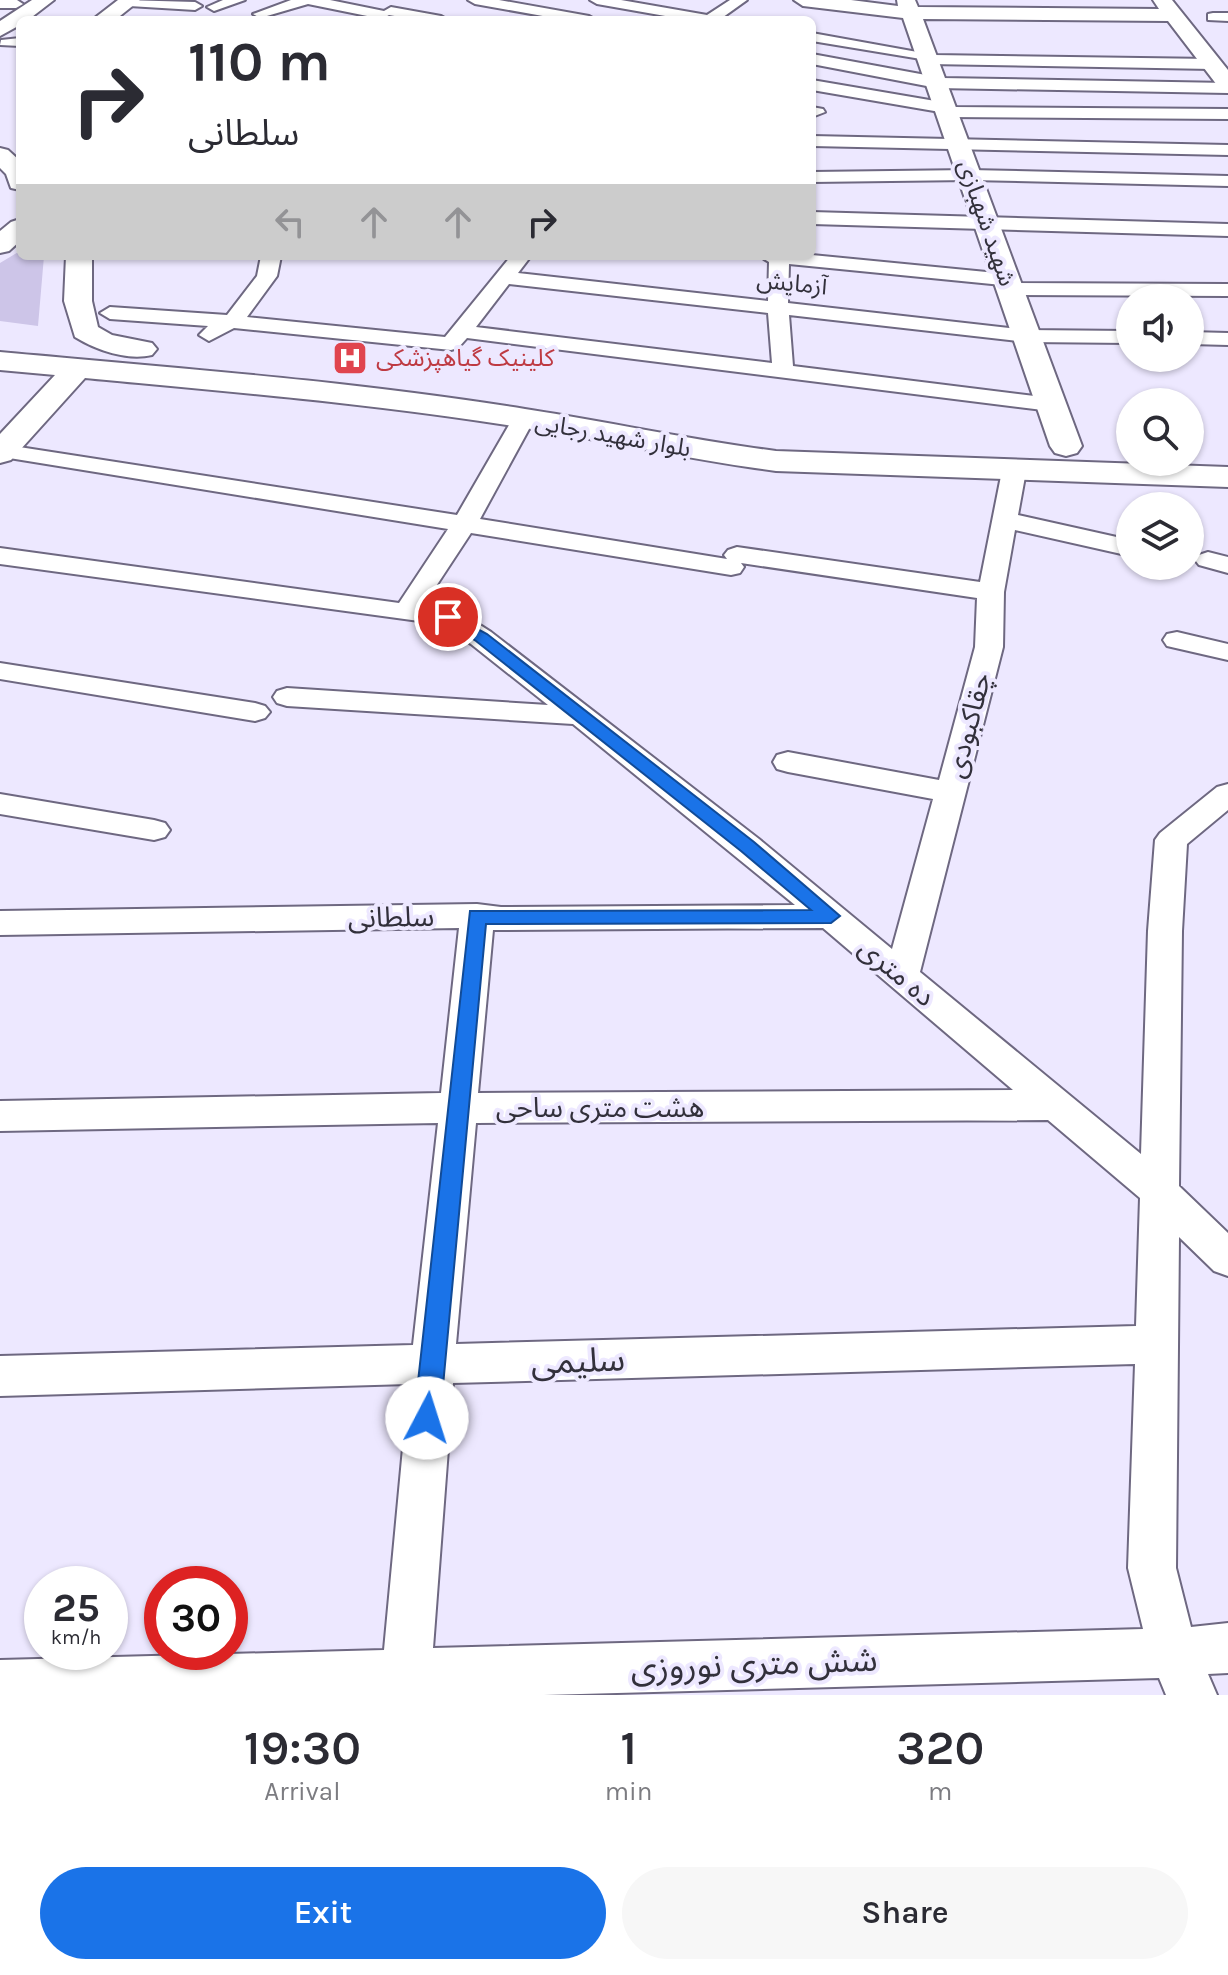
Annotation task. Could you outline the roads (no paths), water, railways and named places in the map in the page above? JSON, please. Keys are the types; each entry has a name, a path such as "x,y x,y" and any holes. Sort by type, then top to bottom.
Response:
{"main road":[{"path":"30,16 45,0"},
{"path":"803,0 908,7 1168,8 1228,86"},
{"path":"1198,0 1220,17 1228,38"},
{"path":"108,16 130,1"},
{"name":"شهید شهبازی","path":"908,7 948,110 1066,446"},
{"path":"0,155 16,173"},
{"path":"0,245 16,231"},
{"path":"79,260 78,301 85,331 103,342 142,349"},
{"name":"بلوار شهید رجایی","path":"2,355 142,349 261,360 584,402 696,437 811,464 1228,477"},
{"name":"بلوار شهید رجایی","path":"2,355 77,369 297,389 696,437 1116,448"},
{"path":"2,452 77,369"},
{"path":"1204,451 1228,452"}],"street":[{"path":"214,7 238,0"},
{"path":"260,14 307,0 382,15 415,0"},
{"path":"716,16 740,0"},
{"path":"130,1 195,6"},
{"path":"585,16 606,1 688,16"},
{"path":"476,7 503,2 567,16"},
{"path":"816,38 926,54 1206,56"},
{"path":"816,60 937,82 1228,86"},
{"path":"816,86 948,110 1228,114"},
{"path":"816,141 1228,150"},
{"path":"816,177 970,175 1228,181"},
{"path":"816,218 1228,230"},
{"path":"209,335 233,322 267,276 270,260"},
{"path":"456,338 518,260"},
{"path":"779,260 778,308 783,371"},
{"path":"811,260 1009,285 1228,290"},
{"name":"آزمایش","path":"504,277 1027,336"},
{"path":"110,313 456,338 783,371 1051,404"},
{"path":"1027,336 1116,337"},
{"path":"1204,338 1228,339"},
{"path":"411,606 465,523 524,418"},
{"path":"2,452 465,523 734,561 991,592"},
{"name":"چقاکبودی","path":"902,976 989,647 991,592 1014,471"},
{"path":"1006,520 1116,545"},
{"name":"ده متری","path":"0,556 411,606 448,617 481,638 748,847 1221,1242"},
{"path":"1177,640 1228,652"},
{"path":"0,671 255,712"},
{"path":"287,697 581,716"},
{"path":"788,762 951,792"},
{"path":"1182,1674 1152,1568 1165,931 1171,840 1228,794"},
{"path":"0,804 154,830"},
{"path":"407,1684 432,1365 477,916"},
{"name":"سلطانی","path":"0,923 477,916 501,919 831,916"},
{"name":"هشت متری ساحی","path":"0,1116 456,1108 1056,1105"},
{"name":"سلیمی","path":"0,1376 1156,1344"},
{"name":"شش متری نوروزی","path":"0,1685 407,1684 1182,1674 1228,1648"}],"place":[{"name":"کلینیک گیاهپزشکی","path":"350,358"}]}
